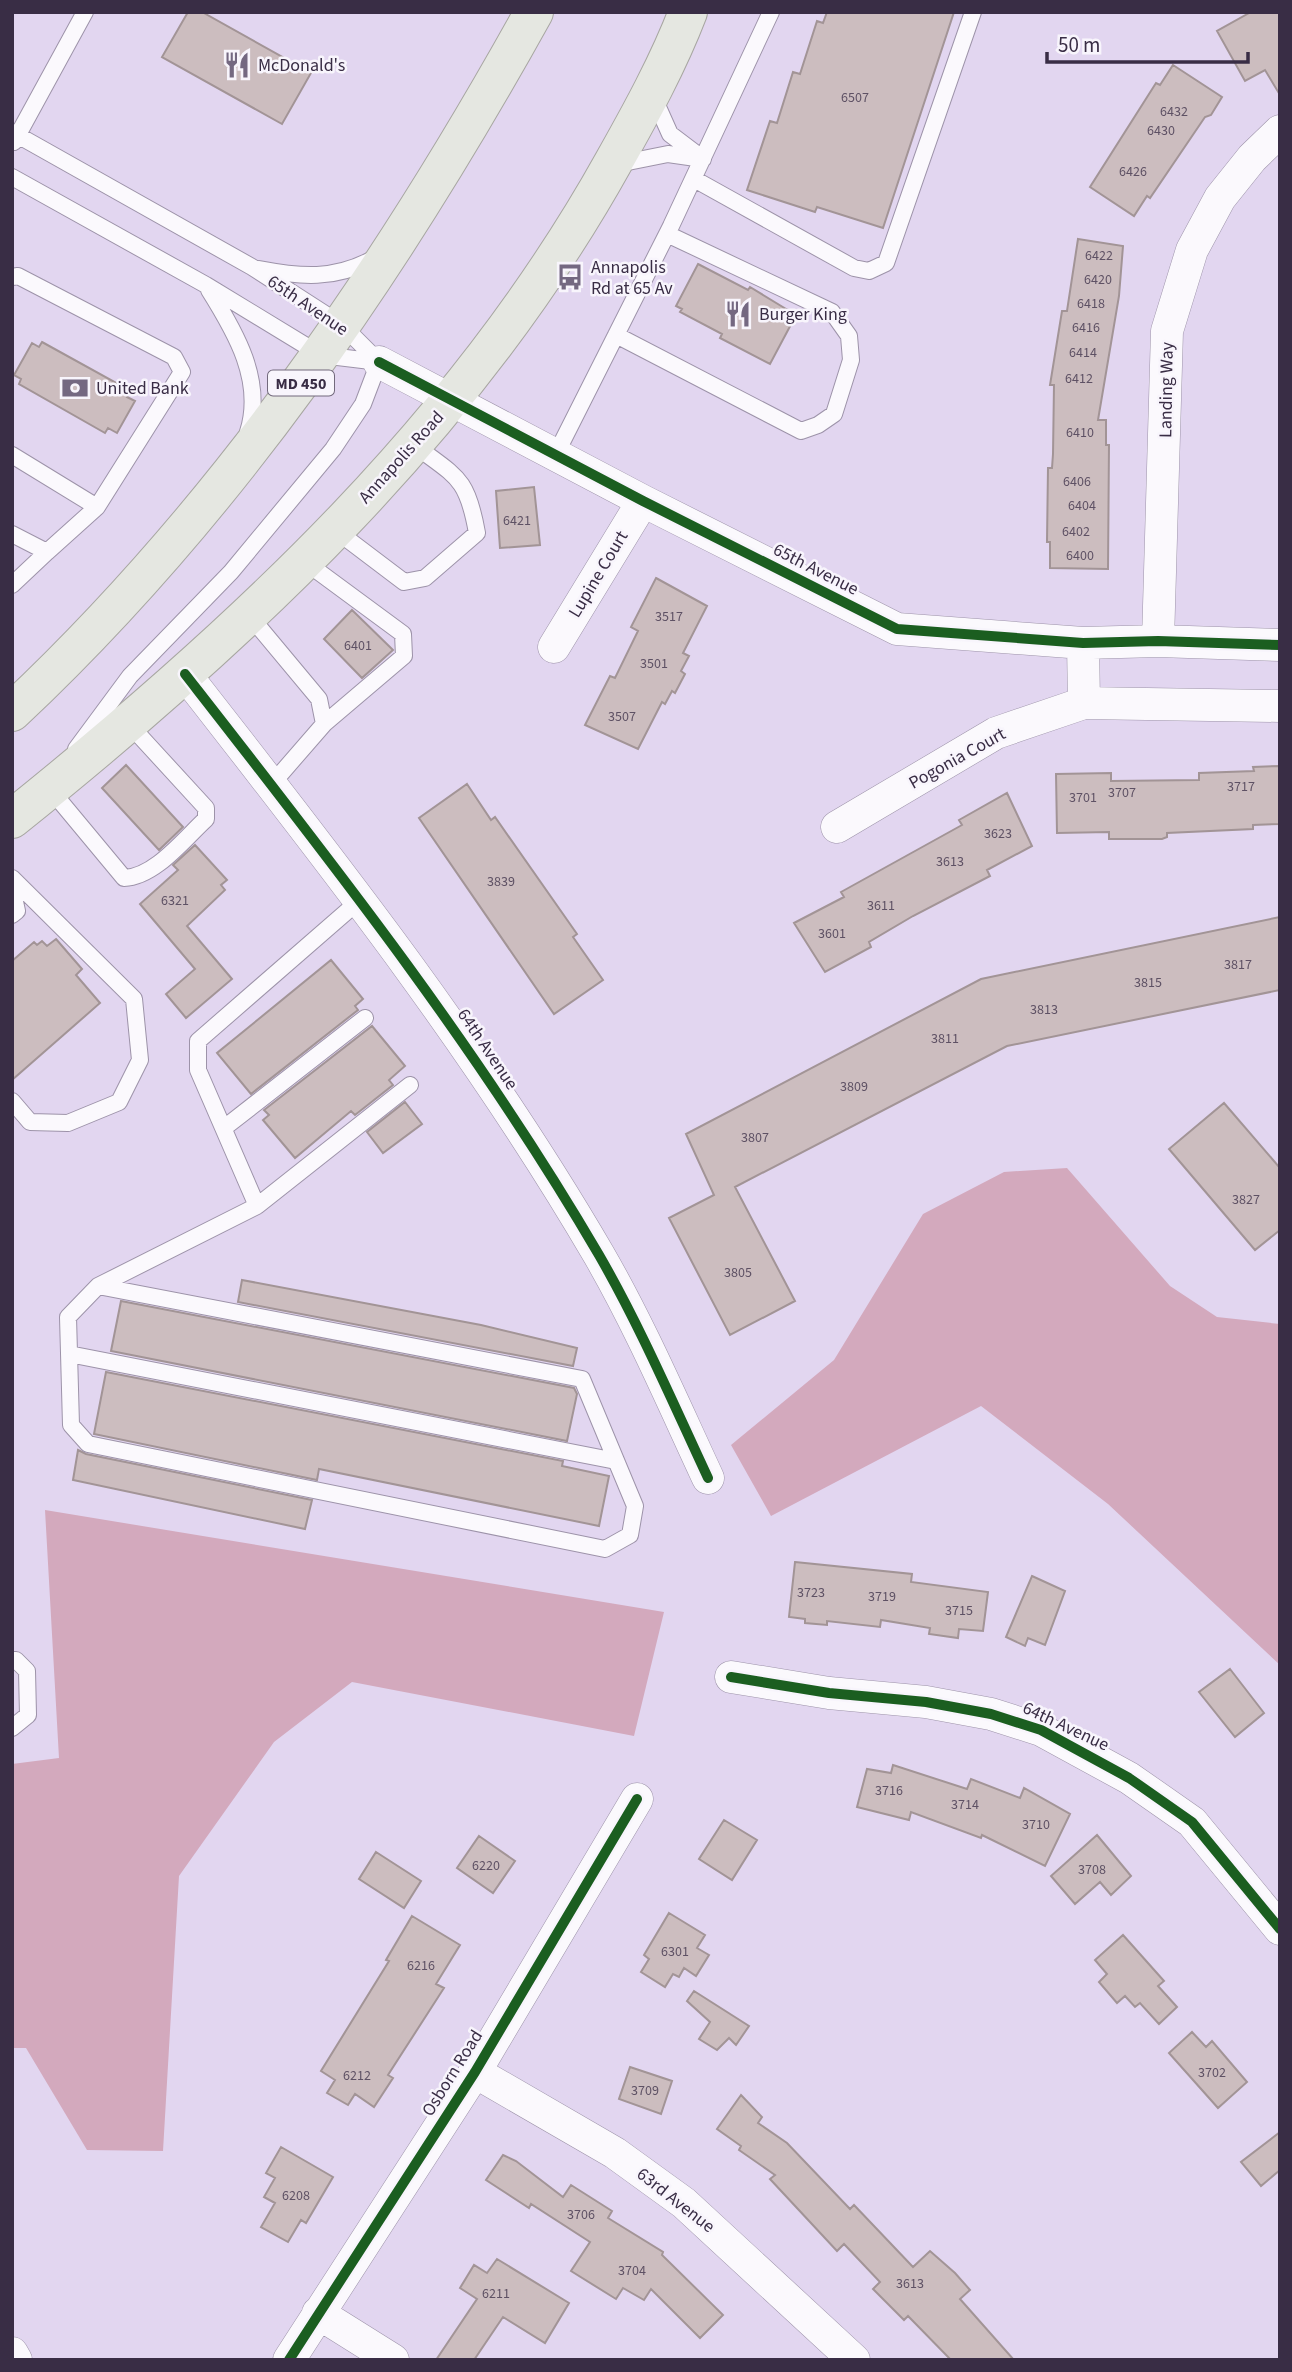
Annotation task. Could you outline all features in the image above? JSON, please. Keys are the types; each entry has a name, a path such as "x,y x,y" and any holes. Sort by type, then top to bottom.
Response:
{"main road":[{"name":"MD 450","path":"12,712 125,598 240,461 332,340 398,241 534,12"},
{"name":"Annapolis Road","path":"12,819 185,674 249,615 334,530 450,401 531,298 612,165 652,91 688,12"}],"street":[{"name":"Landing Way","path":"1158,641 1167,331 1192,250 1220,198 1252,158 1280,131"},
{"name":"65th Avenue","path":"379,362 555,456 897,629 1083,643 1158,641 1280,645"},
{"name":"Lupine Court","path":"554,648 643,501"},
{"path":"1083,643 1084,703"},
{"name":"64th Avenue","path":"185,674 360,900 456,1033 561,1191 607,1269 708,1478"},
{"name":"Pogonia Court","path":"837,827 996,733 1084,703 1280,706"},
{"name":"64th Avenue","path":"731,1677 829,1693 939,1704 991,1714 1049,1734 1129,1778 1192,1822 1280,1929"},
{"name":"Osborn Road","path":"289,2360 475,2072 637,1798"},
{"name":"63rd Avenue","path":"475,2072 615,2153 684,2203 854,2360"},
{"path":"318,2313 393,2360"},
{"path":"12,2353 16,2360"}],"lane":[{"path":"14,137 85,12"},
{"path":"555,456 704,159 771,12"},
{"path":"694,179 854,268 869,271 886,262 973,12"},
{"path":"652,91 670,134 704,159"},
{"name":"65th Avenue","path":"14,137 252,267 332,340 379,362"},
{"path":"612,165 668,154 704,159"},
{"path":"12,177 206,285 379,362 363,404 333,449 231,572 130,676 98,716 52,787 124,878 139,878 206,819 206,808 128,723"},
{"path":"616,335 801,431 818,425 834,414 850,360 849,336 832,312 667,234"},
{"path":"252,267 314,277 338,274 376,258 398,241"},
{"path":"12,585 97,507 182,372 174,357 15,276"},
{"path":"206,285 238,342 253,380 252,419 240,461"},
{"path":"334,530 404,582 425,578 477,533 472,503 463,482 413,444"},
{"path":"12,455 97,507"},
{"path":"12,534 47,552"},
{"path":"271,785 324,724 404,656 403,634 304,561"},
{"path":"249,615 320,699 324,724"},
{"path":"12,878 134,999 141,1060 118,1102 68,1123 30,1122 12,1101"},
{"path":"12,888 17,911 12,915"},
{"path":"257,1206 198,1070 198,1041 360,900"},
{"path":"223,1128 365,1018"},
{"path":"98,1286 582,1379 635,1506 630,1535 605,1549 88,1444 71,1424 68,1317 98,1286 257,1206 410,1086"},
{"path":"69,1354 616,1461"},
{"path":"12,1660 16,1660 27,1671 28,1715 12,1728"}],"shaded area":[{"path":"1067,1168 1170,1286 1217,1317 1280,1324 1280,1665 1108,1504 981,1406 771,1516 731,1445 834,1360 923,1214 1004,1172"},
{"path":"45,1510 664,1612 634,1736 352,1682 274,1742 179,1876 163,2151 87,2150 26,2048 12,2048 12,1764 59,1758"}],"building":[{"name":"McDonald's","path":"188,12 202,12 311,73 282,124 162,57"},
{"path":"827,12 954,12 883,228 817,207 815,212 747,190 770,121 777,123 793,72 800,74 817,21 823,23"},
{"path":"1251,12 1280,12 1280,95 1265,70 1245,81 1217,31"},
{"path":"1173,65 1222,97 1211,115 1205,117 1150,198 1147,196 1134,216 1090,187 1156,83 1160,85"},
{"path":"1078,239 1123,246 1119,296 1098,420 1106,420 1106,445 1109,445 1108,569 1050,568 1050,542 1047,542 1048,468 1052,468 1053,454 1054,385 1050,385 1062,311 1067,311"},
{"name":"Burger King","path":"698,264 748,290 750,287 796,315 770,364 720,338 722,334 680,312 682,309 676,306"},
{"name":"United Bank","path":"42,342 131,391 127,397 135,401 117,433 108,428 105,433 19,384 21,379 14,375 32,343 39,347"},
{"path":"534,487 540,545 500,548 496,491"},
{"path":"656,578 707,606 683,653 689,656 681,671 685,674 675,693 672,691 665,704 662,702 638,749 585,725 610,676 615,678 638,631 631,627"},
{"path":"352,610 393,650 362,678 324,639"},
{"path":"126,765 183,827 159,850 102,788"},
{"path":"1280,766 1280,824 1253,825 1253,829 1167,833 1167,837 1162,839 1109,839 1109,832 1057,833 1056,774 1111,773 1111,781 1199,780 1199,773 1254,771 1253,767"},
{"path":"467,784 491,820 495,817 577,934 573,937 603,980 554,1014 419,818"},
{"path":"1007,793 1032,846 987,870 990,876 913,916 869,942 871,947 825,972 794,923 844,897 841,892 962,825 959,820"},
{"path":"195,845 227,880 221,885 225,890 187,926 232,979 186,1018 166,994 195,969 140,904 178,870 173,865"},
{"path":"1280,917 1280,990 1007,1046 735,1187 795,1301 730,1335 669,1218 714,1195 686,1134 981,979"},
{"path":"56,939 82,969 76,975 100,1003 12,1080 12,961 34,942 37,945 42,941 47,946"},
{"path":"331,960 363,999 355,1006 358,1010 251,1094 217,1053"},
{"path":"372,1026 405,1066 389,1080 393,1085 355,1115 351,1111 295,1158 263,1120 269,1115 264,1110"},
{"path":"405,1102 422,1124 383,1153 367,1132"},
{"path":"1224,1103 1280,1168 1280,1230 1255,1250 1169,1149"},
{"path":"242,1280 481,1325 577,1348 573,1366 238,1302"},
{"path":"121,1301 574,1388 577,1394 567,1441 111,1351"},
{"path":"106,1372 563,1461 562,1466 609,1476 599,1526 319,1469 317,1480 94,1434"},
{"path":"78,1450 86,1454 312,1500 305,1529 73,1480"},
{"path":"795,1562 912,1574 911,1582 988,1592 983,1631 959,1629 958,1638 929,1634 930,1628 881,1620 880,1627 827,1621 827,1625 805,1623 805,1619 789,1617"},
{"path":"1032,1576 1065,1591 1045,1645 1028,1638 1025,1646 1006,1637"},
{"path":"1230,1669 1264,1713 1235,1737 1199,1692"},
{"path":"893,1765 967,1789 971,1779 1020,1798 1024,1788 1070,1814 1045,1866 982,1835 981,1838 911,1812 909,1820 857,1807 867,1769 891,1773"},
{"path":"724,1820 757,1840 732,1880 699,1859"},
{"path":"1097,1835 1131,1876 1111,1895 1100,1882 1075,1904 1051,1876"},
{"path":"479,1836 515,1861 493,1893 457,1868"},
{"path":"376,1852 421,1881 404,1908 359,1879"},
{"path":"669,1913 705,1935 697,1948 709,1955 696,1976 684,1968 679,1977 673,1974 665,1987 641,1972 649,1959 644,1955"},
{"path":"412,1916 460,1945 436,1984 444,1988 388,2075 393,2078 374,2107 355,2094 348,2105 327,2093 335,2080 321,2071 389,1961 386,1960"},
{"path":"1123,1935 1164,1981 1158,1986 1177,2007 1159,2024 1140,2003 1135,2007 1125,1996 1117,2003 1099,1982 1107,1974 1095,1960"},
{"path":"694,1991 749,2026 736,2045 729,2038 717,2050 699,2039 710,2022 687,2001"},
{"path":"1192,2032 1206,2047 1212,2041 1247,2082 1218,2108 1169,2053"},
{"path":"630,2067 672,2081 661,2114 619,2099"},
{"path":"741,2095 762,2117 758,2123 787,2143 850,2209 854,2205 913,2267 930,2251 955,2273 970,2290 960,2299 1014,2360 951,2360 908,2316 904,2320 873,2289 880,2282 844,2244 837,2251 770,2179 775,2175 739,2150 741,2146 717,2129"},
{"path":"1280,2132 1280,2170 1261,2186 1241,2162"},
{"path":"281,2147 333,2177 306,2223 301,2220 288,2242 261,2227 275,2203 264,2197 275,2178 266,2173"},
{"path":"503,2155 516,2161 563,2197 571,2185 612,2211 608,2218 663,2252 662,2255 723,2315 700,2338 651,2289 644,2300 623,2288 616,2299 571,2271 590,2242 531,2204 529,2208 486,2180"},
{"path":"497,2259 569,2303 545,2343 503,2317 474,2360 436,2360 477,2299 460,2288 474,2265 487,2273"}],"cycle path":[{"path":"379,362 643,501 897,629 1083,643 1158,641 1280,645"},
{"path":"185,674 402,957 553,1179 628,1309 708,1478"},
{"path":"731,1677 829,1693 926,1702 991,1714 1041,1730 1129,1778 1192,1822 1280,1929"},
{"path":"289,2360 475,2072 637,1799"}],"place":[{"name":"McDonald's","path":"237,65"},
{"name":"Annapolis Rd at 65 Av","path":"570,277"},
{"name":"Burger King","path":"738,314"},
{"name":"United Bank","path":"75,388"}]}
